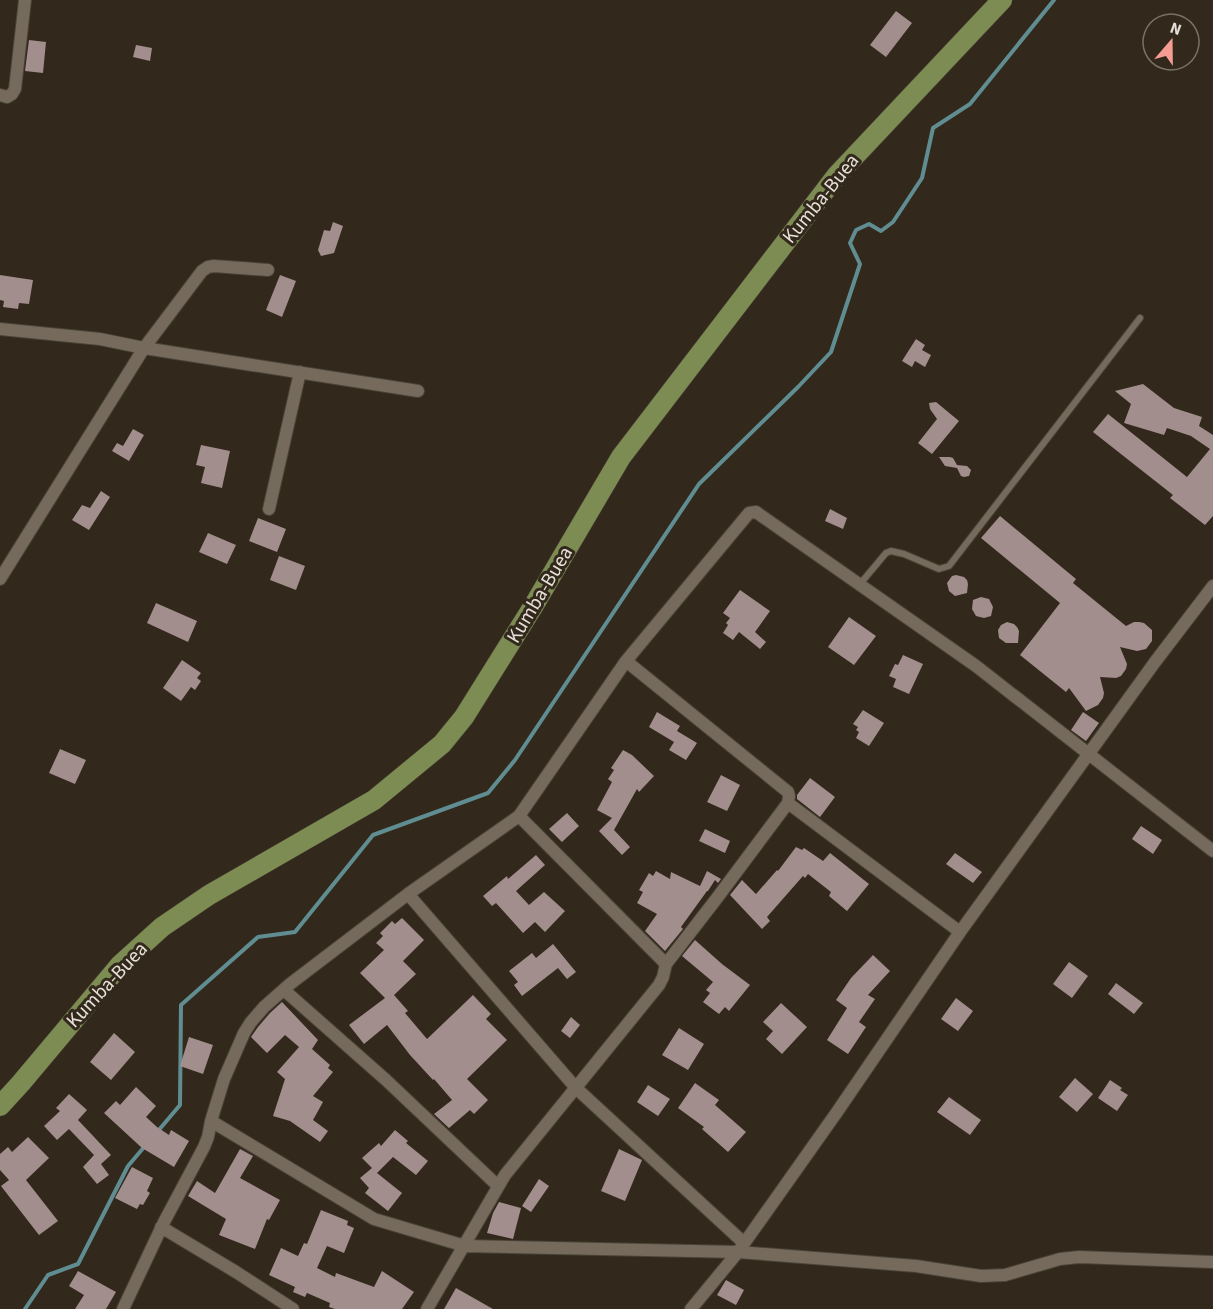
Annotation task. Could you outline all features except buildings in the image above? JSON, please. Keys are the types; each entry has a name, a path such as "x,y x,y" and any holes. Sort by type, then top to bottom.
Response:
{"highway":[{"name":"Kumba-Buea","path":"0,1106 120,965 162,927 209,895 374,800 442,744 464,717 534,605 621,457 837,175 1002,0"}],"street":[{"path":"0,95 7,97 15,89 25,0"},
{"path":"0,579 144,348 202,270 214,266 268,270"},
{"path":"0,329 100,339 418,391"},
{"path":"269,509 300,372"},
{"path":"123,1309 161,1227 204,1147 224,1079 251,1022 284,990 408,894 519,816 626,661 749,513 753,512 976,666 1213,852"},
{"path":"691,1309 741,1248 960,932 1213,585"},
{"path":"427,1309 498,1186 659,985 666,964 788,803 788,792 626,661"},
{"path":"788,803 960,932"},
{"path":"519,816 666,964"},
{"path":"408,894 576,1088 741,1248"},
{"path":"284,990 386,1080 498,1186"},
{"path":"211,1121 374,1219 465,1246 741,1248 916,1266 981,1276 1005,1275 1060,1259 1079,1257 1213,1262"},
{"path":"161,1227 293,1309"}],"lane":[{"path":"860,585 886,553 891,551 939,569 949,566 1140,318"}],"waterway":[{"path":"158,1131 180,1105 181,1005 258,937 295,932 373,835 488,793 515,760 699,484 831,352 860,264 850,243 856,230 869,224 881,231 893,222 922,178 933,128 970,104 1054,0"},
{"path":"25,1309 48,1275 78,1264 128,1166 145,1146"}]}
